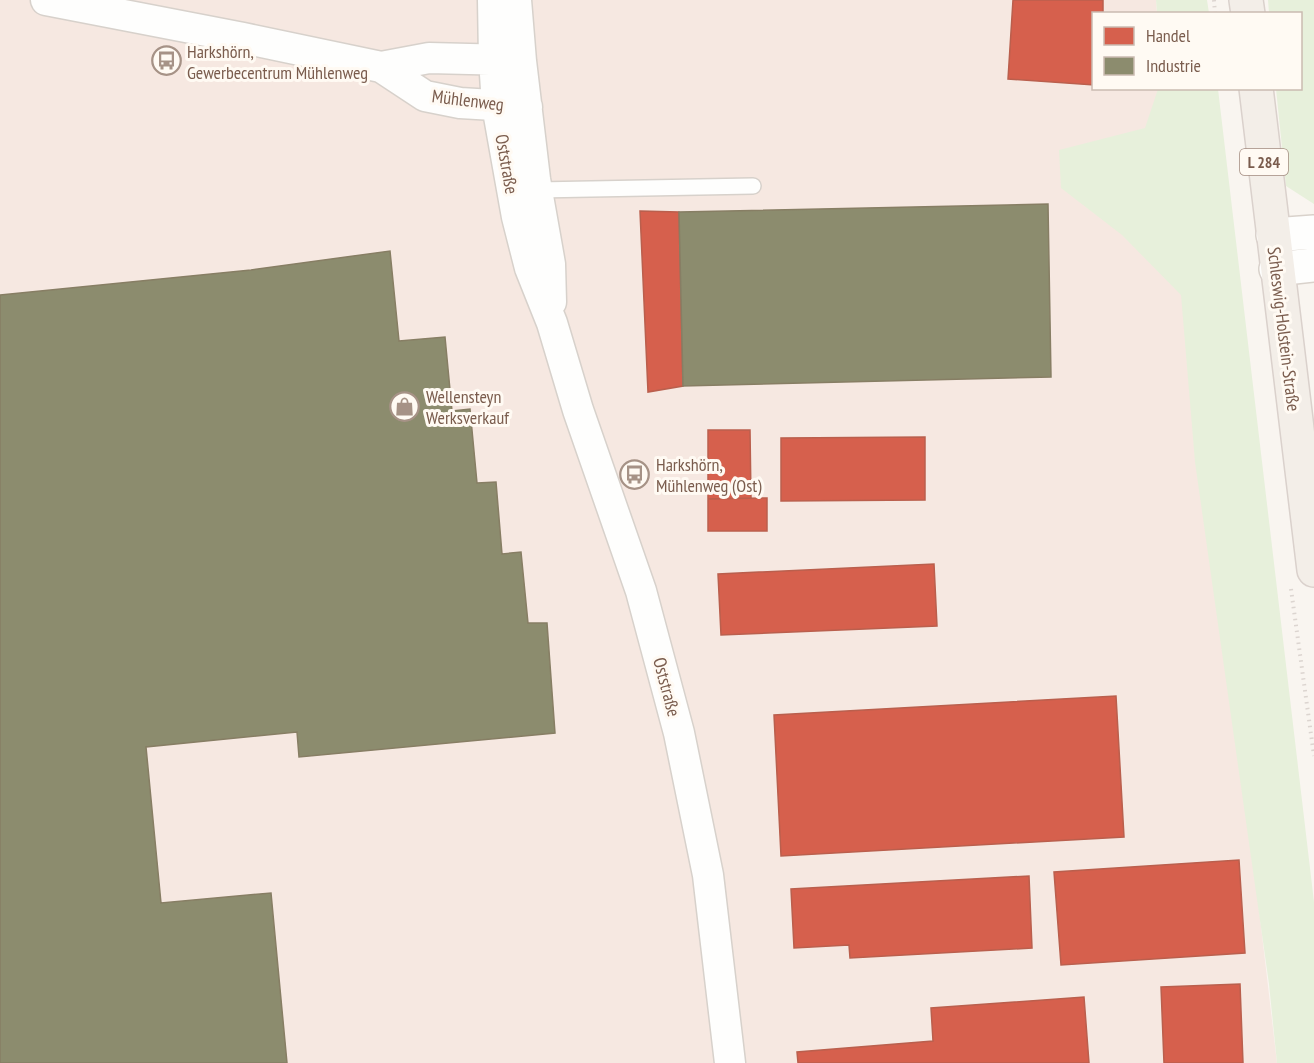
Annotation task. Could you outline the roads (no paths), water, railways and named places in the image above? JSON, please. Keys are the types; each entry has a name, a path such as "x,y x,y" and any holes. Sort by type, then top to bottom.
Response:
{"main road":[{"name":"Schleswig-Holstein-Straße","path":"1256,90 1314,570"}],"street":[{"name":"Mühlenweg","path":"46,0 381,67 425,96 460,102 527,107"},
{"name":"Oststraße","path":"494,0 507,60 527,107 537,190 550,264 552,323"},
{"name":"Oststraße","path":"516,0 507,60 497,105 509,175 530,268 552,323 578,410 640,591 679,733 708,876 730,1063"},
{"name":"Mühlenweg","path":"381,67 429,58 507,60"},
{"path":"1273,235 1314,232"},
{"path":"1276,269 1314,265"}],"lane":[{"path":"537,190 753,186"}],"place":[{"name":"Harkshörn, Gewerbecentrum Mühlenweg","path":"166,61"},
{"name":"Wellensteyn Werksverkauf","path":"405,406"},
{"name":"Harkshörn, Mühlenweg (Ost)","path":"635,474"}]}
